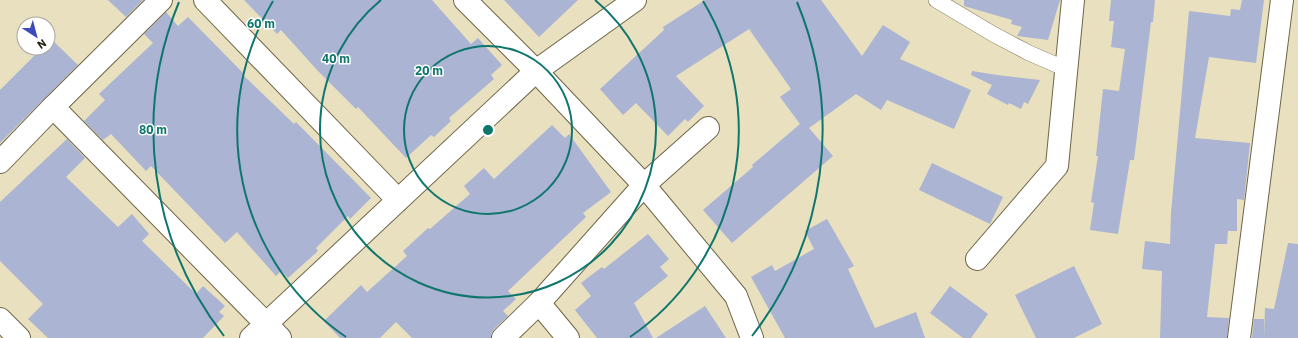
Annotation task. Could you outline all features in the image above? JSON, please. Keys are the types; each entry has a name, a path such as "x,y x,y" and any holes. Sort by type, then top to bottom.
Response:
{"street":[{"path":"0,162 161,0"},
{"path":"205,0 398,200"},
{"path":"465,0 536,71 644,186 736,296 752,338"},
{"path":"53,107 266,333 398,200 536,71 634,0"},
{"path":"977,259 1057,166 1073,0"},
{"path":"1239,338 1282,0"},
{"path":"503,338 539,302 644,186 708,128"},
{"path":"539,302 568,338"},
{"path":"0,319 18,338"}],"lane":[{"path":"936,0 1011,44 1066,69"}],"building":[{"path":"108,0 143,0 126,17"},
{"path":"244,0 432,0 471,44 478,38 502,65 491,75 494,79 449,118 451,121 434,137 431,135 406,158 358,107 356,109 318,71 281,30 277,34"},
{"path":"504,0 578,0 539,37"},
{"path":"705,0 821,0 862,56 883,25 910,42 900,59 971,90 954,129 887,100 881,110 856,94 809,128 833,156 732,243 703,210 800,124 780,97 791,89 749,29 676,76 704,106 688,122 685,119 668,136 636,103 623,115 600,89 664,30 663,27"},
{"path":"964,0 1060,0 1048,40 1017,36 1022,27 1011,24 1012,20 964,6"},
{"path":"1111,0 1155,0 1134,160 1130,160 1118,234 1090,230 1094,203 1091,202 1098,156 1096,156 1103,89 1119,91 1125,49 1111,47 1114,21 1109,21"},
{"path":"1242,0 1264,0 1256,63 1209,57 1195,138 1250,143 1244,200 1237,199 1237,231 1228,231 1227,244 1215,244 1207,317 1229,318 1227,338 1160,338 1162,271 1142,269 1145,241 1170,244 1171,213 1189,11 1230,16 1231,9 1240,10"},
{"path":"166,12 178,26 188,17 244,74 243,75 294,124 296,122 371,198 350,219 348,216 316,248 318,251 288,278 281,271 276,276 237,232 225,243 151,166 146,171 111,134 103,140 84,121 105,100 99,94 153,43 144,34"},
{"path":"56,44 78,65 0,143 0,90 34,56 56,56"},
{"path":"972,71 1040,80 1028,104 1024,102 1021,109 1009,103 1008,105 987,94 992,85 971,75"},
{"path":"552,125 565,138 569,134 611,192 583,213 586,217 508,291 516,299 503,311 508,316 494,329 491,334 491,338 412,338 396,322 380,338 340,338 324,321 361,285 367,292 407,256 403,251 428,228 430,229 470,194 464,186 484,168 494,179"},
{"path":"67,139 85,158 66,177 118,227 132,214 149,234 142,241 196,294 203,286 225,306 219,312 224,316 203,338 48,338 28,319 43,304 0,261 0,202"},
{"path":"932,163 1003,197 990,224 919,190"},
{"path":"827,219 854,266 848,269 875,328 916,312 925,338 785,338 751,277 772,265 775,271 814,249 805,231"},
{"path":"648,234 669,259 660,267 668,276 634,303 653,338 597,338 575,310 591,296 581,283 602,267 604,269"},
{"path":"1288,243 1298,244 1298,338 1264,338 1265,308 1274,309"},
{"path":"1074,266 1102,324 1074,338 1036,338 1015,295"},
{"path":"950,286 988,314 971,338 963,338 930,313"},
{"path":"705,306 726,338 656,338"},
{"path":"1254,319 1264,319 1264,338 1252,338"}]}
